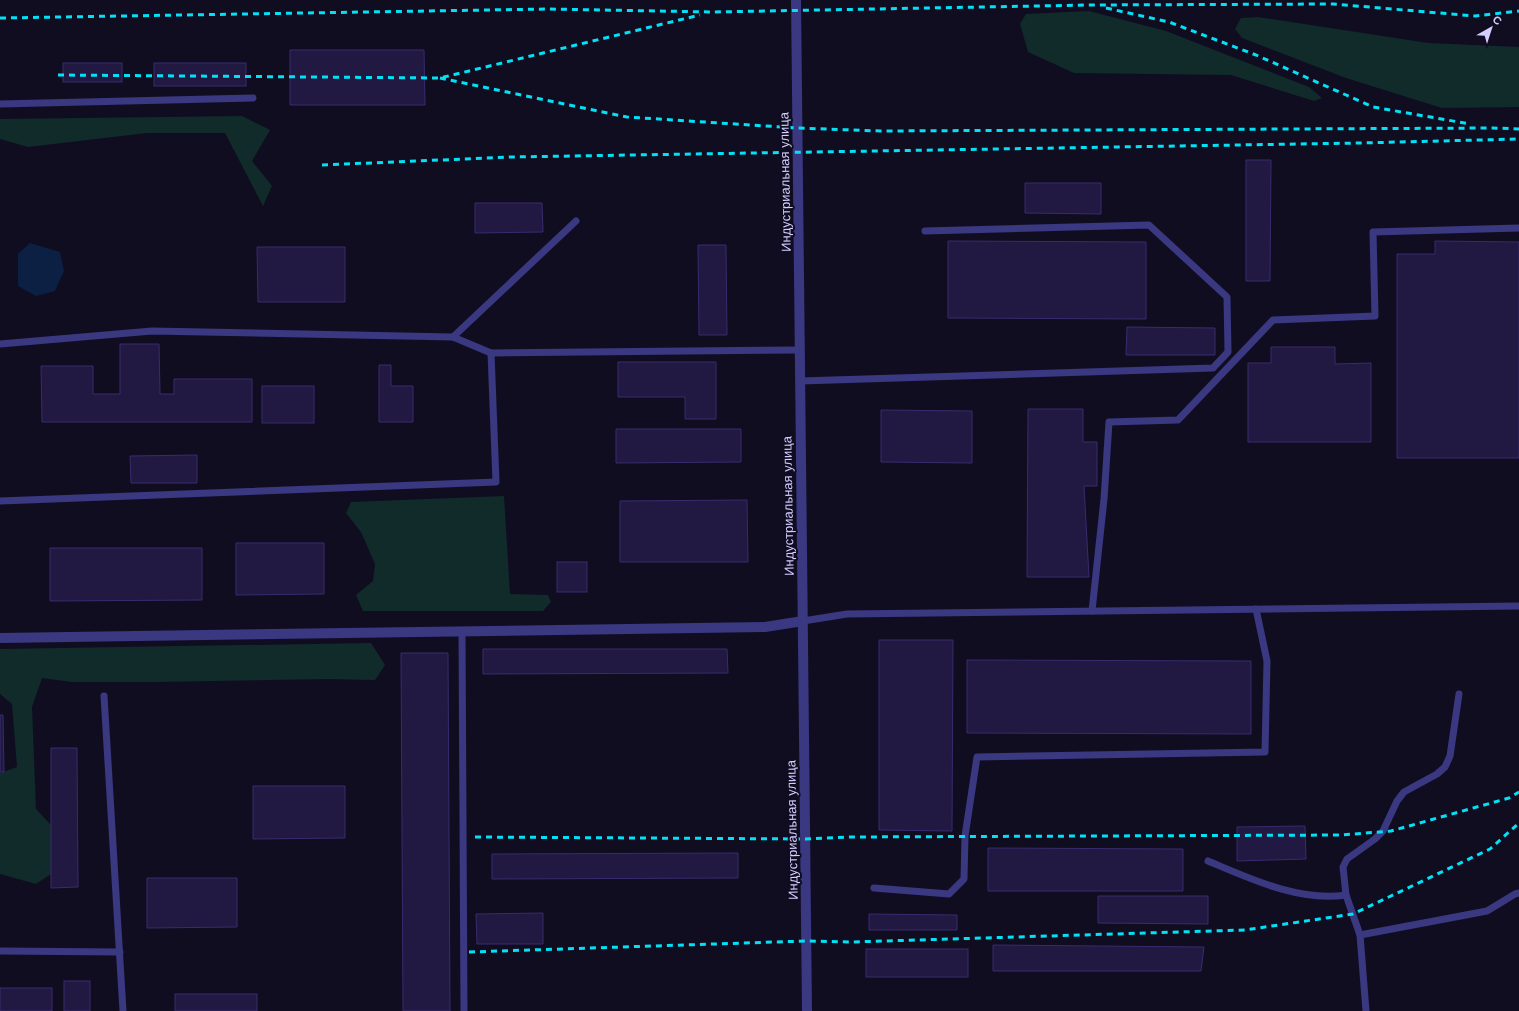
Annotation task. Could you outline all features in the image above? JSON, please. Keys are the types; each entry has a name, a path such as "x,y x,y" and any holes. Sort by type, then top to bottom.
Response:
{"street":[{"name":"Индустриальная улица","path":"796,0 806,1011"},
{"path":"0,638 765,627 803,621"}],"lane":[{"path":"0,104 253,98"},
{"path":"453,337 576,221"},
{"path":"800,381 1213,368 1228,352 1227,297 1149,225 925,232"},
{"path":"1092,611 1104,500 1109,422 1178,420 1273,320 1375,316 1373,232 1519,228"},
{"path":"0,344 152,331 453,337 491,352 800,350"},
{"path":"0,501 496,482 491,352"},
{"path":"803,621 848,614 1519,606"},
{"path":"874,888 949,894 964,879 965,836 977,757 1265,752 1267,661 1256,609"},
{"path":"462,631 464,1011"},
{"path":"1366,1011 1360,935 1346,895 1343,867 1347,859 1375,839 1383,831 1397,801 1404,792 1437,774 1445,767 1450,756 1459,694"},
{"path":"104,696 123,1011"},
{"path":"1208,861 1261,884 1315,897 1346,895"},
{"path":"1360,935 1487,911 1518,892"},
{"path":"0,951 120,952"}],"green space":[{"path":"1089,11 1166,31 1309,87 1322,98 1314,101 1231,75 1074,73 1028,52 1020,24 1026,14"},
{"path":"1258,17 1428,43 1519,47 1519,107 1442,108 1346,78 1242,38 1235,29 1241,18"},
{"path":"242,116 270,130 252,161 272,186 263,206 225,133 147,133 28,147 0,139 0,119"},
{"path":"504,496 510,594 548,595 551,602 543,611 363,611 356,595 373,581 375,564 361,532 346,513 351,502"},
{"path":"371,643 385,665 375,680 330,679 72,682 42,678 32,707 36,809 51,825 51,874 36,884 0,874 0,773 17,767 12,704 0,694 0,649"}],"water":[{"path":"30,243 60,252 64,271 55,291 36,296 18,286 18,254"}],"building":[{"path":"290,50 424,50 425,105 290,105"},
{"path":"63,63 122,63 122,82 63,82"},
{"path":"154,63 246,63 246,86 154,86"},
{"path":"1246,160 1271,160 1270,281 1246,281"},
{"path":"1025,183 1101,183 1101,214 1025,213"},
{"path":"475,203 542,203 543,232 475,233"},
{"path":"948,241 1146,242 1146,319 948,318"},
{"path":"1435,241 1519,242 1519,458 1397,458 1397,254 1435,254"},
{"path":"698,245 726,245 727,335 699,335"},
{"path":"257,247 345,247 345,302 258,302"},
{"path":"1127,327 1215,328 1215,355 1126,355"},
{"path":"120,344 159,344 160,394 174,394 174,379 252,379 252,422 42,422 41,366 93,366 93,394 120,394"},
{"path":"1271,347 1335,347 1335,364 1371,363 1371,442 1248,442 1248,363 1271,363"},
{"path":"618,362 716,362 716,419 685,419 685,397 618,397"},
{"path":"379,365 391,365 391,386 413,386 413,422 379,422"},
{"path":"262,386 314,386 314,423 262,423"},
{"path":"1028,409 1083,409 1083,442 1097,442 1097,486 1084,486 1089,577 1027,577"},
{"path":"881,410 972,411 972,463 881,462"},
{"path":"616,429 741,429 741,462 616,463"},
{"path":"197,455 197,483 131,483 130,456"},
{"path":"747,500 748,562 620,562 620,501"},
{"path":"236,543 324,543 324,594 236,595"},
{"path":"50,548 202,548 202,600 50,601"},
{"path":"557,562 587,562 587,592 557,592"},
{"path":"879,640 953,640 952,831 879,830"},
{"path":"483,649 727,649 728,673 483,674"},
{"path":"401,653 448,653 450,1011 403,1011"},
{"path":"967,660 1251,661 1251,734 967,733"},
{"path":"0,715 3,715 4,772 0,772"},
{"path":"51,748 77,748 78,887 51,888"},
{"path":"253,786 345,786 345,838 253,839"},
{"path":"1305,826 1306,859 1237,861 1237,827"},
{"path":"988,848 1183,849 1183,891 988,891"},
{"path":"738,853 738,878 492,879 492,854"},
{"path":"147,878 237,878 237,927 147,928"},
{"path":"1098,896 1208,896 1208,924 1098,923"},
{"path":"543,913 543,944 477,944 476,914"},
{"path":"869,914 957,915 957,930 869,930"},
{"path":"993,945 1204,947 1201,971 993,971"},
{"path":"866,949 968,949 968,977 866,977"},
{"path":"64,981 90,981 90,1011 64,1011"},
{"path":"0,988 52,988 52,1011 0,1011"},
{"path":"175,994 257,994 257,1011 175,1011"}],"railway":[{"path":"0,18 548,9 712,12 1090,5 1333,4 1475,16 1519,11"},
{"path":"1106,8 1169,22 1256,55 1373,107 1470,124"},
{"path":"58,75 440,78 700,15"},
{"path":"440,78 627,117 797,128 881,131 1519,129"},
{"path":"322,165 511,157 1519,139"},
{"path":"475,837 805,839 850,837 1342,835 1391,831 1509,798 1519,792"},
{"path":"469,952 806,941 851,942 1245,930 1353,914 1490,849 1519,823"}]}
